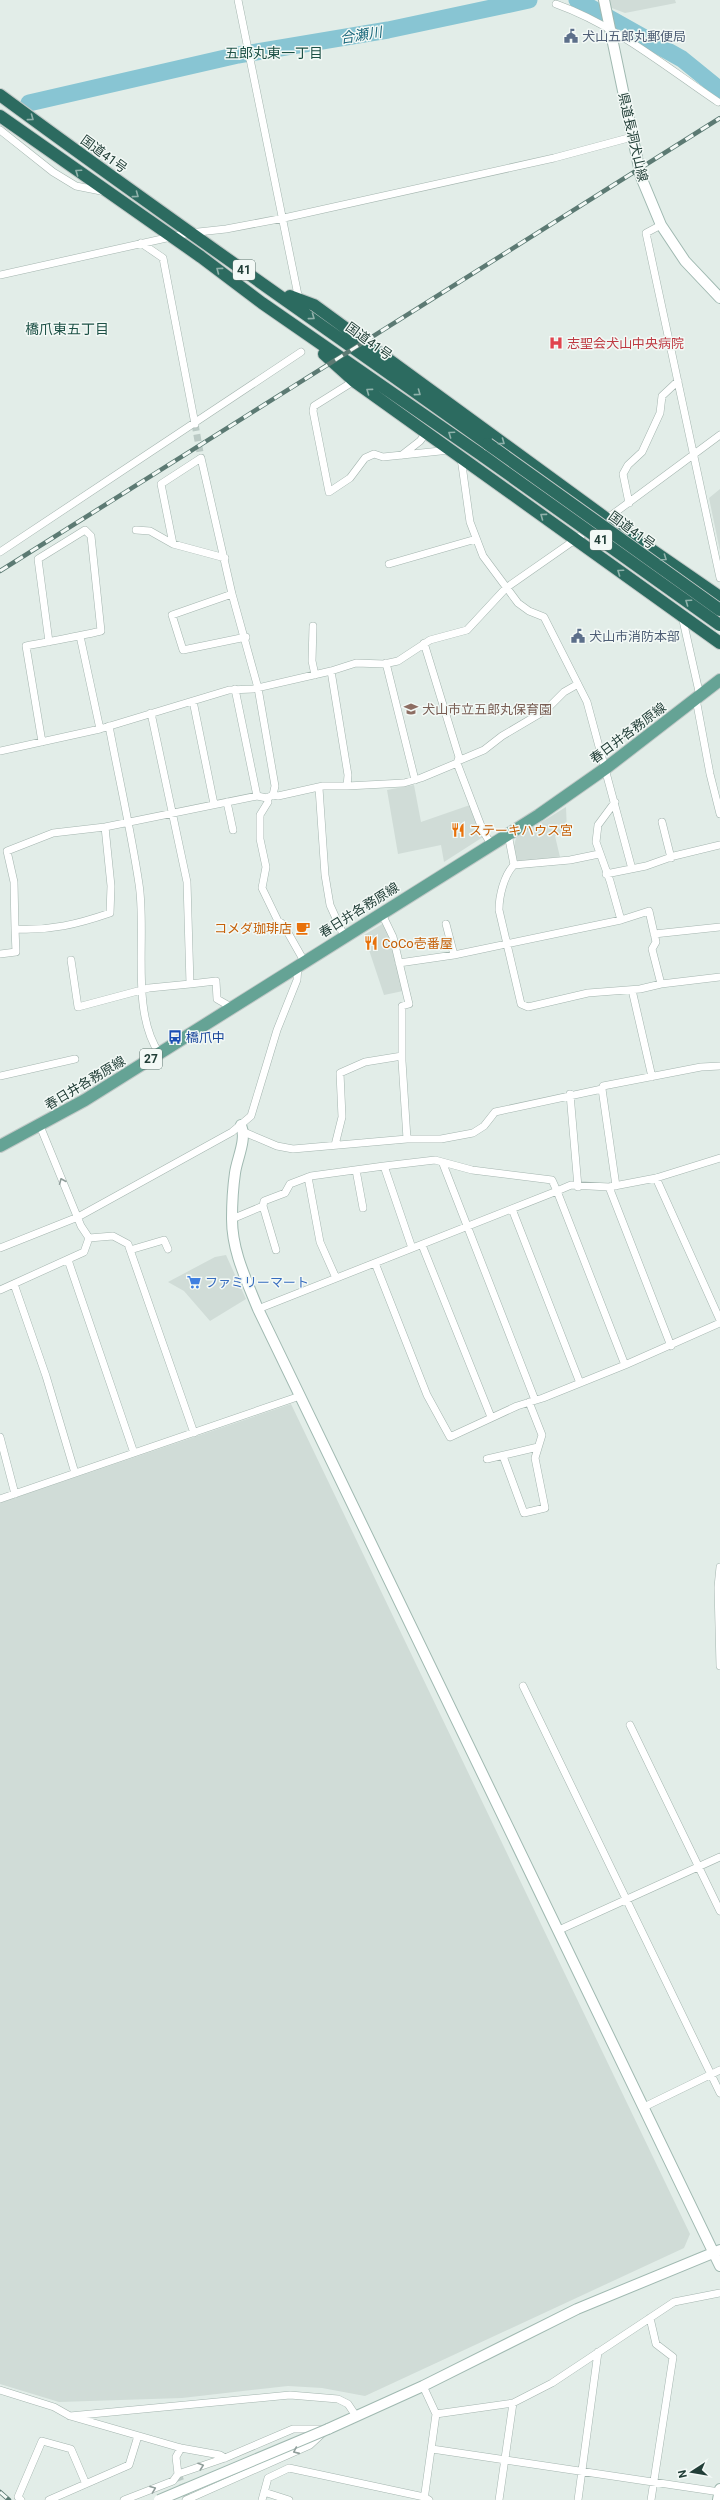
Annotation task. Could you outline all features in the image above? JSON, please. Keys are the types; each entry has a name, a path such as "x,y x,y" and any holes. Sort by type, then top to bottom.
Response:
{"highway":[{"name":"国道41号","path":"0,95 188,233 272,289 720,610"},
{"name":"国道41号","path":"0,116 262,303 483,456 720,625"},
{"path":"272,289 314,305 607,519 720,595"},
{"path":"262,303 354,380 720,643"}],"main road":[{"name":"春日井各務原線","path":"0,1146 40,1126 159,1054 381,912 508,834 606,768 720,680"}],"street":[{"path":"238,0 300,300"},
{"name":"県道長洞犬山線","path":"604,0 641,177 661,225 685,261 720,298"},
{"path":"556,4 579,12 610,29 718,102"},
{"path":"0,130 53,172 76,186 106,192"},
{"path":"0,275 141,243 172,238 188,233 226,229 284,218 554,158 632,137"},
{"path":"661,225 646,233 720,578"},
{"path":"141,243 163,258 195,424"},
{"path":"0,552 195,424 301,352"},
{"path":"354,380 314,406 313,411 329,492 350,478 365,458 374,454 383,457 450,450"},
{"path":"629,502 623,474 628,465 642,452 660,413 662,396 678,381"},
{"path":"402,455 420,441 426,433"},
{"path":"0,751 100,729 235,689 258,688 330,672 356,663 386,663 398,661 424,643 467,630 506,588 574,539 607,519 720,435"},
{"path":"173,544 161,484 202,458 232,594 246,637 258,688 275,786 268,802 260,814 260,839 266,867 262,888 278,922 283,924 301,963 297,980 277,1030 250,1116 243,1129 235,1172 232,1220 233,1240 239,1263 258,1309 300,1396 644,2106 717,2251 720,2266"},
{"path":"461,458 470,522 483,556 506,588 523,607 544,617 587,702 597,745 606,768 632,869"},
{"path":"42,742 26,646 49,642 80,636 101,631 91,536 85,530 38,559 49,642"},
{"path":"136,530 150,531 173,544 225,558"},
{"path":"389,564 476,539"},
{"path":"232,594 172,615 183,650 246,637"},
{"path":"682,615 698,698 710,774 720,814"},
{"path":"314,626 312,661 315,675"},
{"path":"80,636 100,729"},
{"path":"424,643 459,758 457,762 483,831 492,844"},
{"path":"386,663 415,780"},
{"path":"330,672 348,774 347,786"},
{"path":"0,954 16,952 14,882 7,851 54,833 105,827 257,796 270,797 323,786 388,785 415,780 484,750 502,736 546,710 564,692 578,684"},
{"path":"235,689 257,796"},
{"path":"193,701 214,804"},
{"path":"151,713 174,813 187,882 190,984"},
{"path":"109,726 140,886 143,990 146,1026 159,1054"},
{"path":"319,788 325,875 330,905 344,936"},
{"path":"227,802 233,830"},
{"path":"615,802 597,829 596,842 606,874 610,881 620,920"},
{"path":"662,822 671,858"},
{"path":"15,929 38,930 68,927 110,913 112,886 105,827"},
{"path":"508,834 514,865"},
{"path":"606,874 632,869 720,845"},
{"path":"599,854 570,860 514,865 510,869 499,902 521,1004 528,1007 588,993 632,990 661,984 720,977"},
{"path":"399,963 454,955 507,944 620,920 649,911 656,942 652,949 661,984"},
{"path":"381,912 393,938 409,1004 402,1006 402,1056 407,1139"},
{"path":"446,924 454,955"},
{"path":"654,934 720,928"},
{"path":"71,960 78,1007 143,990 216,981 217,999 231,1007"},
{"path":"632,990 652,1076"},
{"path":"335,1145 342,1117 340,1073 365,1062 402,1056"},
{"path":"0,1076 75,1059"},
{"path":"243,1129 284,1148 407,1139 441,1139 473,1133 484,1126 495,1112 602,1088 603,1086 701,1067 720,1066"},
{"path":"602,1088 613,1186 671,1346"},
{"path":"570,1094 578,1187"},
{"path":"0,1290 84,1252 89,1238 78,1217 40,1126"},
{"path":"0,1248 78,1217 243,1129"},
{"path":"258,1309 422,1245 556,1190 572,1185 578,1187 613,1186 656,1178 720,1158"},
{"path":"276,1250 263,1206 264,1201 284,1193 290,1184 308,1177 425,1160 435,1160 443,1164 472,1170 552,1180 625,1365"},
{"path":"443,1164 532,1401 542,1435 535,1458 545,1508 524,1513 503,1456"},
{"path":"384,1166 412,1248"},
{"path":"356,1170 363,1208"},
{"path":"308,1177 320,1242 336,1278"},
{"path":"656,1178 720,1320"},
{"path":"232,1220 263,1206"},
{"path":"512,1209 580,1383"},
{"path":"89,1238 113,1236 122,1238 128,1244 194,1433"},
{"path":"130,1250 164,1240 168,1249"},
{"path":"422,1245 491,1417"},
{"path":"68,1260 134,1453"},
{"path":"375,1263 427,1395 450,1437 491,1417 625,1365 671,1346 720,1323"},
{"path":"14,1284 46,1376 75,1473"},
{"path":"0,1499 300,1396"},
{"path":"0,1438 15,1494"},
{"path":"487,1459 538,1447"},
{"path":"720,1567 718,1587 720,1666"},
{"path":"523,1686 720,2093"},
{"path":"630,1725 720,1911"},
{"path":"559,1930 720,1857"},
{"path":"644,2106 720,2070"},
{"path":"159,2500 328,2429 423,2386 576,2309 717,2251"},
{"path":"436,2414 513,2403 552,2383 674,2302 720,2293"},
{"path":"650,2318 656,2344 673,2357 651,2500"},
{"path":"578,2500 583,2472 598,2352"},
{"path":"262,2500 268,2478 289,2468 426,2499 436,2414 423,2386"},
{"path":"0,2390 54,2406 70,2416 181,2448 220,2455 225,2458"},
{"path":"70,2416 290,2395 338,2399 348,2404 356,2416"},
{"path":"499,2500 506,2460 513,2403"},
{"path":"124,2500 173,2481 178,2474 225,2458 293,2429 328,2429"},
{"path":"188,2500 310,2445 328,2429"},
{"path":"49,2500 129,2465 138,2436"},
{"path":"21,2500 18,2497 42,2441 71,2449 86,2484"},
{"path":"178,2474 176,2457 181,2448"},
{"path":"432,2449 719,2493"},
{"path":"264,2492 289,2500"}],"shaded area":[{"path":"608,0 675,0 676,3 625,13 609,7"},
{"path":"720,489 720,551 709,498"},
{"path":"414,785 421,822 470,805 483,837 444,862 441,845 398,854 387,790"},
{"path":"566,807 567,832 555,836 560,857 517,862 514,846 516,838"},
{"path":"384,923 390,938 403,991 384,995 364,935"},
{"path":"226,1255 246,1299 210,1321 184,1291 168,1282 215,1257"},
{"path":"291,1404 690,2234 684,2248 365,2396 322,2388 288,2386 182,2398 59,2402 0,2384 0,1503"}],"waterway":[{"name":"合瀬川","path":"29,103 238,55 388,30 529,0"},
{"name":"合瀬川","path":"577,0 682,59 720,90"}],"tunnel":[{"path":"195,424 201,458"},
{"path":"178,2474 188,2499"}],"railway":[{"path":"0,571 720,118"},
{"path":"0,2492 9,2500"}],"place":[{"name":"犬山五郎丸郵便局","path":"571,36"},
{"name":"志聖会犬山中央病院","path":"556,343"},
{"name":"犬山市消防本部","path":"578,636"},
{"name":"犬山市立五郎丸保育園","path":"411,709"},
{"name":"ステーキハウス宮","path":"458,830"},
{"name":"コメダ珈琲店","path":"303,928"},
{"name":"CoCo壱番屋","path":"371,943"},
{"name":"橋爪中","path":"175,1037"},
{"name":"ファミリーマート","path":"194,1282"}],"district":[{"name":"五郎丸東一丁目","path":"274,53"},
{"name":"橋爪東五丁目","path":"67,329"}]}
